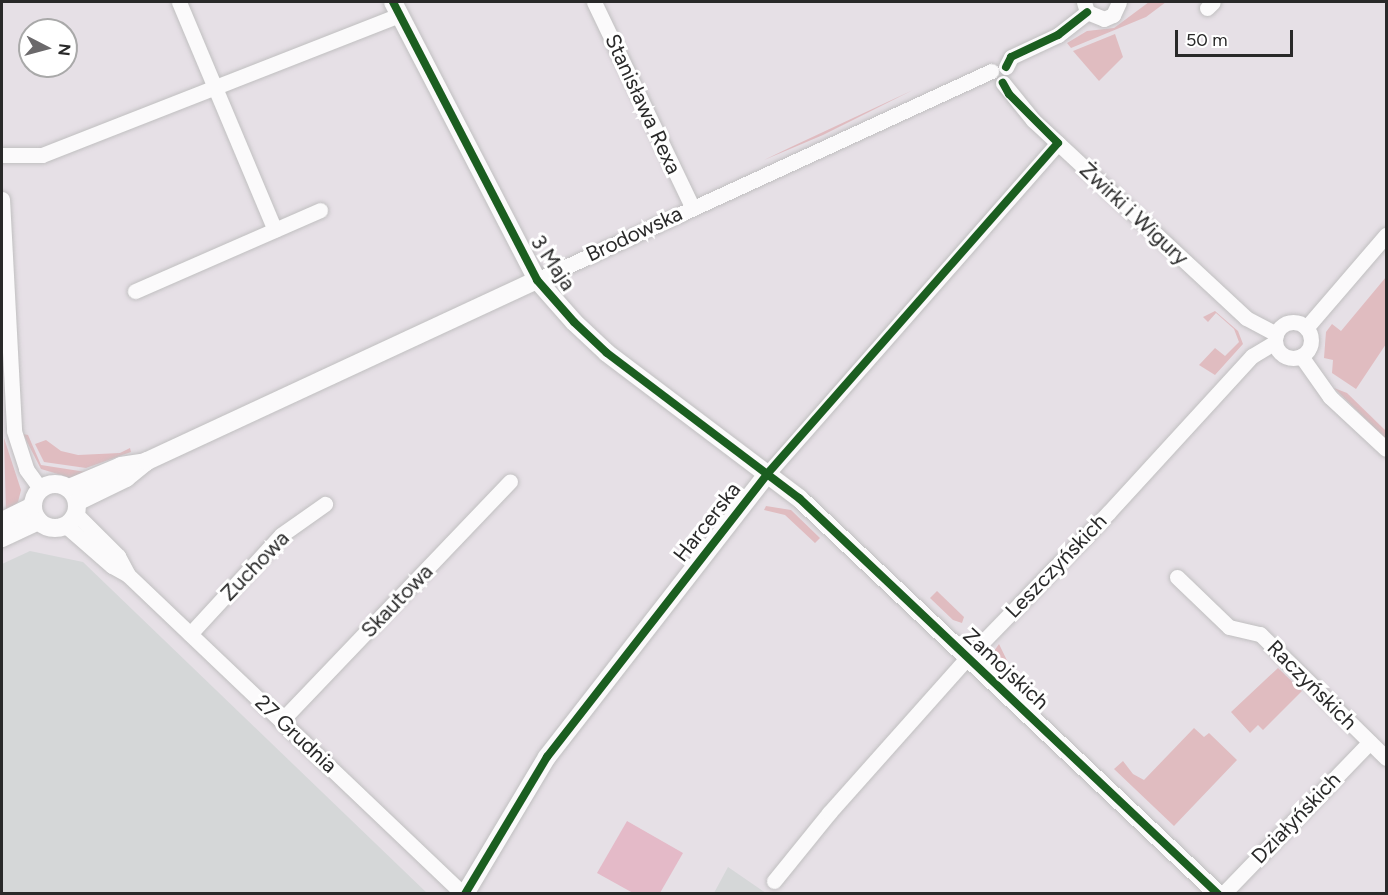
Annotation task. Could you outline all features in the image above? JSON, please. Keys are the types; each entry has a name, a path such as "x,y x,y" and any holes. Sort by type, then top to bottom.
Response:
{"street":[{"path":"179,2 276,230"},
{"name":"Stanisława Rexa","path":"594,2 692,207"},
{"path":"1006,67 997,65 990,71 993,80 1003,83 1009,75 1006,67 1011,57 1058,34 1085,7 1104,19 1113,15 1119,2"},
{"path":"2,155 42,155 214,86 396,8"},
{"name":"3 Maja","path":"396,8 537,280 607,352 768,473"},
{"name":"Brodowska","path":"71,507 121,466 147,461 990,71"},
{"name":"Żwirki i Wigury","path":"1003,83 1009,94 1058,143 1246,318 1275,338"},
{"name":"Harcerska","path":"464,894 547,757 768,473 1058,143"},
{"path":"2,199 13,422 26,469 40,488 35,514 2,538"},
{"path":"135,291 320,210"},
{"path":"1306,328 1386,235"},
{"path":"1293,322 1306,328 1311,344 1301,356 1287,358 1275,338 1280,328 1293,322"},
{"name":"Leszczyńskich","path":"774,881 829,813 968,657 1108,513 1252,356 1275,338"},
{"path":"1301,356 1329,397 1386,449"},
{"name":"Zamojskich","path":"768,473 968,657 1218,894"},
{"name":"Skautowa","path":"282,720 510,481"},
{"path":"2,521 35,514 57,528 71,507 60,484 40,488"},
{"name":"Zuchowa","path":"190,634 281,535 325,504"},
{"name":"27 Grudnia","path":"71,507 112,566 128,574 464,894"},
{"name":"Raczyńskich","path":"1177,578 1229,627 1260,634 1386,758"},
{"name":"Działyńskich","path":"1223,894 1370,742"}],"shaded area":[{"path":"1149,2 1166,2 1146,17 1071,48 1067,43 1087,31 1114,28"},
{"path":"1115,34 1123,57 1099,81 1073,51"},
{"path":"913,90 823,135 764,160 791,147"},
{"path":"1386,277 1386,344 1356,389 1332,373 1333,360 1324,358 1326,332 1332,324 1341,331"},
{"path":"1215,311 1238,331 1243,344 1215,375 1199,365 1215,348 1225,356 1239,342 1234,329 1216,313 1208,322 1203,317"},
{"path":"1334,388 1347,393 1386,431 1386,439"},
{"path":"23,434 28,435 41,465 86,472 71,478 41,469"},
{"path":"4,438 21,490 18,502 6,513"},
{"path":"46,440 61,451 78,455 120,453 130,448 131,452 86,468 44,462 35,444"},
{"path":"766,506 791,510 820,538 815,543 785,515 764,510"},
{"path":"30,551 83,562 427,893 2,893 2,564"},
{"path":"937,591 964,617 962,623 953,620 930,598"},
{"path":"999,644 1016,679 1046,705 1043,708 997,666 992,654"},
{"path":"1278,668 1302,691 1263,730 1258,725 1250,733 1231,712"},
{"path":"1194,728 1204,737 1209,733 1237,760 1174,826 1114,769 1123,761 1133,774 1144,780"},
{"path":"627,821 683,853 660,893 633,893 597,873"},
{"path":"728,867 766,893 714,893"}],"cycle path":[{"path":"393,2 537,280 574,322 607,353 799,498 1218,894"},
{"path":"1006,67 1011,57 1058,35 1087,12"},
{"path":"465,894 547,757 768,473 1058,143 1009,94 1003,83"}]}
